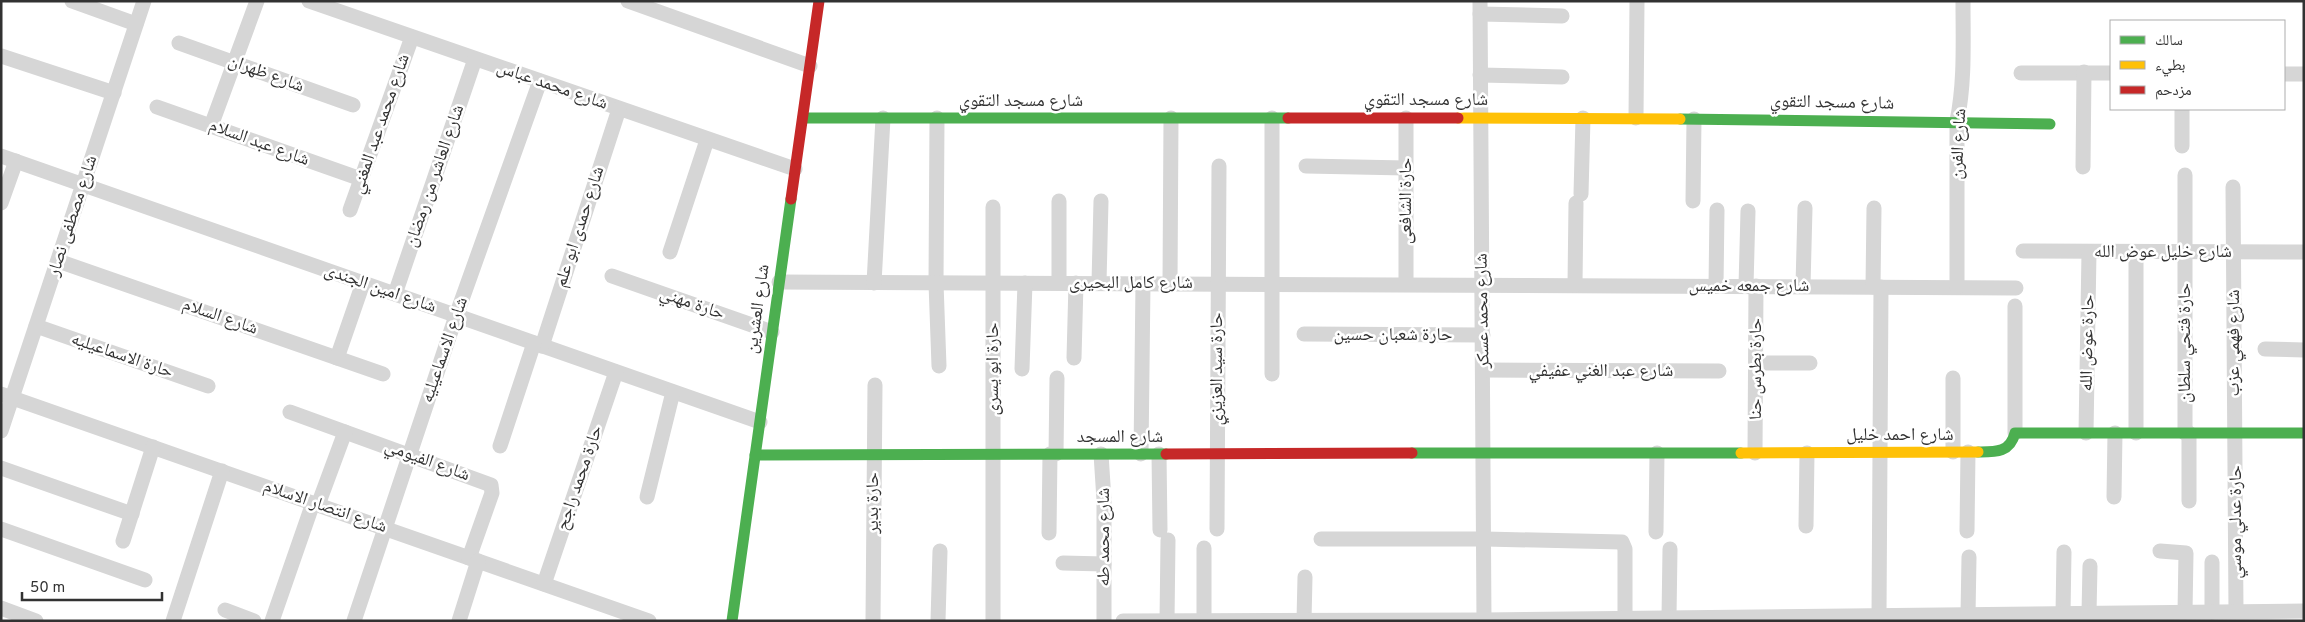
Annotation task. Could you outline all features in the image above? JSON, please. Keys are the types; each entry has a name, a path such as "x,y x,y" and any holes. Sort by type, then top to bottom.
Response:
{"street":[{"path":"72,1 136,24"},
{"name":"شارع مصطفى نصار","path":"1,430 7,396 36,326 144,1"},
{"path":"211,126 257,1"},
{"name":"شارع محمد عباس","path":"310,1 795,169"},
{"path":"628,1 810,66"},
{"name":"شارع العشرين","path":"732,621 819,1"},
{"path":"1636,118 1638,1"},
{"name":"شارع الفرن","path":"1957,287 1957,121 1963,72 1963,1"},
{"path":"1480,8 1562,16"},
{"name":"شارع محمد عسكر","path":"1480,8 1485,454 1484,620"},
{"name":"شارع محمد عبد المغني","path":"350,210 412,37"},
{"name":"شارع ظهران","path":"179,43 353,105"},
{"path":"1,56 114,93"},
{"name":"شارع العاشر من رمضان","path":"395,294 475,59"},
{"path":"2021,72 2110,73"},
{"path":"2083,167 2084,72"},
{"path":"2285,74 2304,74"},
{"path":"1480,75 1562,77"},
{"name":"شارع الاسماعيليه","path":"354,621 456,316 540,81"},
{"name":"شارع عبد السلام","path":"157,107 361,179"},
{"name":"شارع حمدى ابو علم","path":"500,446 538,345 619,109"},
{"path":"2182,110 2182,146"},
{"name":"شارع مسجد التقوي","path":"803,118 1694,118 2050,124"},
{"path":"874,283 883,118"},
{"path":"937,118 936,283 939,366"},
{"path":"1170,284 1171,118"},
{"path":"1272,118 1272,374"},
{"name":"حارة الشافعى","path":"1406,118 1406,284"},
{"path":"1575,285 1583,118"},
{"path":"1693,201 1694,118"},
{"path":"670,252 707,140"},
{"name":"شارع امين الجندى","path":"1,156 760,422"},
{"path":"1,203 16,161"},
{"name":"حارة سيد العزيزي","path":"1217,529 1219,166"},
{"path":"1306,166 1406,168"},
{"name":"حارة فتحي سلطان","path":"2185,175 2189,501"},
{"name":"شارع فهمي عزب","path":"2233,187 2235,433"},
{"path":"1059,201 1059,283"},
{"path":"1099,283 1101,201"},
{"name":"حارة ابو يسرى","path":"992,621 993,208"},
{"path":"1803,286 1804,208"},
{"path":"1874,208 1880,452 1879,616"},
{"path":"1716,286 1717,210"},
{"name":"حارة بطرس حنا","path":"1748,211 1756,363 1755,453"},
{"name":"شارع خليل عوض الله","path":"2023,252 2304,252"},
{"name":"حارة عوض الله","path":"2086,433 2089,252"},
{"path":"2136,252 2136,433"},
{"name":"شارع السلام","path":"58,261 383,374"},
{"name":"حارة مهني","path":"612,276 772,332"},
{"name":"شارع كامل البحيرى","path":"779,282 1482,284"},
{"path":"337,358 363,283"},
{"path":"1022,369 1025,283"},
{"path":"1074,358 1076,283"},
{"path":"1141,454 1143,284"},
{"name":"شارع جمعه خميس","path":"1482,284 2016,288"},
{"path":"2015,306 2015,433 2304,433"},
{"name":"حارة الاسماعيليه","path":"36,326 208,386"},
{"name":"حارة شعبان حسين","path":"1304,334 1483,335"},
{"path":"2265,349 2304,350"},
{"path":"1756,363 1810,363"},
{"name":"شارع عبد الغني عفيفي","path":"1484,370 1719,371"},
{"name":"حارة محمد راجح","path":"544,584 616,372"},
{"path":"1048,533 1057,378"},
{"path":"1953,378 1967,531"},
{"name":"حارة بدير","path":"873,621 875,385"},
{"path":"647,497 673,392"},
{"name":"شارع انتصار الاسلام","path":"7,396 474,559 631,618 649,621"},
{"name":"شارع الفيومي","path":"290,412 491,485 492,493 474,559"},
{"path":"272,621 315,504 345,432"},
{"name":"شارع احمد خليل","path":"1485,454 2000,452 2008,448 2013,442 2015,433"},
{"path":"2114,497 2115,433"},
{"name":"حارة عدلي موسي","path":"2230,615 2235,433"},
{"path":"123,541 153,447"},
{"path":"1656,532 1657,453"},
{"path":"1806,526 1807,453"},
{"name":"شارع محمد طه","path":"1101,454 1104,500 1104,621"},
{"path":"1160,454 1167,621"},
{"name":"شارع المسجد","path":"755,455 1485,454"},
{"path":"1,468 132,514"},
{"path":"173,621 222,471"},
{"path":"1,530 146,580"},
{"path":"1321,540 1485,539 1622,542 1625,549 1625,618"},
{"path":"1204,548 1204,620"},
{"path":"1669,617 1670,549"},
{"path":"938,621 940,551"},
{"path":"2160,551 2186,553 2185,612"},
{"path":"2063,614 2064,552"},
{"path":"1968,615 1969,557"},
{"path":"458,621 474,559"},
{"path":"2212,562 2212,612"},
{"path":"1063,563 1104,564"},
{"path":"2089,613 2090,566"},
{"path":"1304,620 1305,576"},
{"path":"1,608 36,621"},
{"path":"225,610 254,621"},
{"path":"1123,621 1484,620 1669,617 1841,619 1879,616 2185,612 2212,612 2230,615 2304,611"}],"traffic: fast":[{"path":"803,118 1288,118"},
{"path":"1680,119 2050,124"},
{"path":"732,621 791,199"},
{"path":"1978,452 1996,451 2006,448 2013,440 2015,433 2304,433"},
{"path":"1412,453 1741,453"},
{"path":"755,455 1166,454"}],"traffic: slow":[{"path":"1458,118 1680,119"},
{"path":"1741,453 1978,452"}],"traffic: jam":[{"path":"791,199 819,1"},
{"path":"1288,118 1458,118"},
{"path":"1166,454 1412,453"}]}
